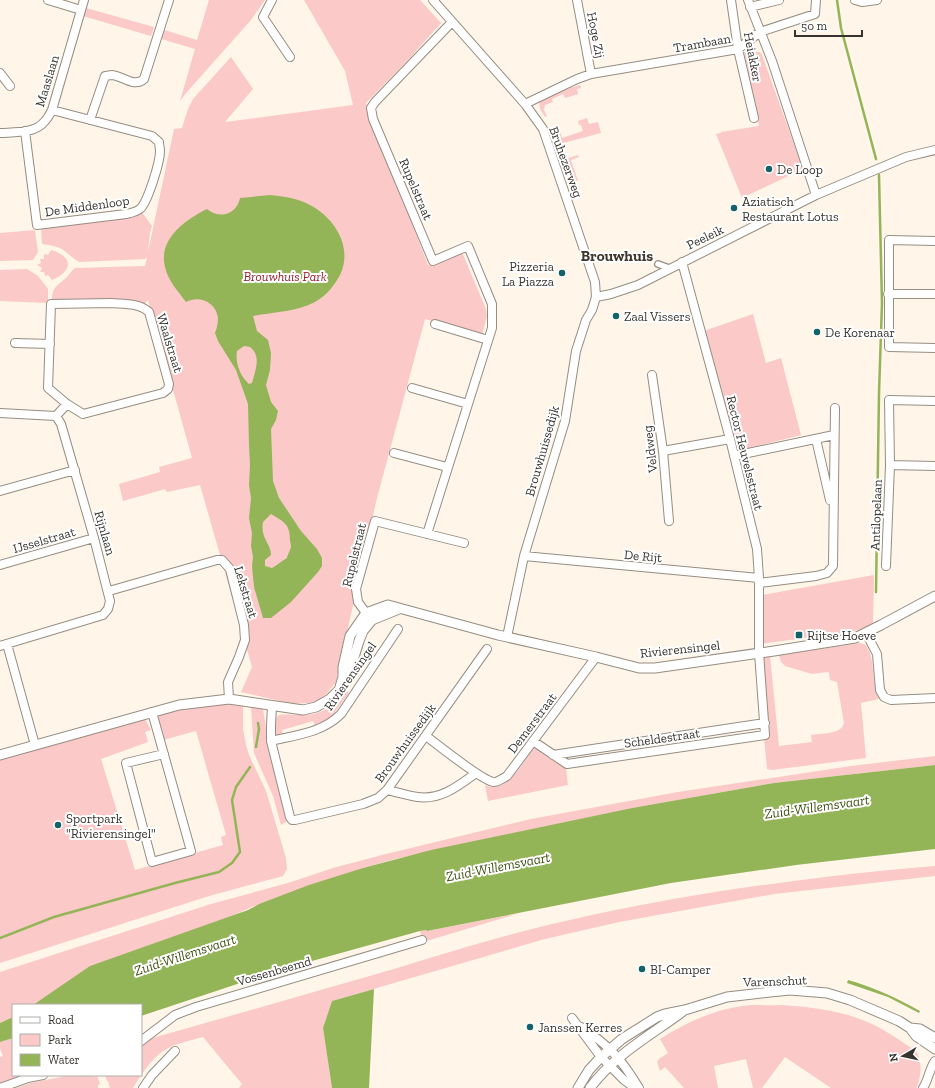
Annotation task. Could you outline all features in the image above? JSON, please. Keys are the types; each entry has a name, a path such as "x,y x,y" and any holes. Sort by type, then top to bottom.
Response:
{"street":[{"path":"48,0 81,10"},
{"name":"Maaslaan","path":"0,134 38,128 46,121 52,110 84,0"},
{"path":"52,110 90,120 105,76 112,75 133,82 140,82 144,78 169,0"},
{"path":"272,0 263,17 290,57"},
{"name":"Bruhezerweg","path":"432,0 525,104 543,129 595,282 596,297"},
{"name":"Hoge Zij","path":"577,0 591,74"},
{"name":"Heiakker","path":"731,0 738,49 754,118"},
{"path":"749,4 779,0"},
{"name":"Trambaan","path":"525,104 577,78 591,74 738,49 760,32 815,14 816,0"},
{"path":"855,0 862,2 877,0"},
{"name":"Heiakker","path":"749,4 760,32"},
{"name":"Rupelstraat","path":"427,534 492,328 492,304 468,246 433,261 373,119 371,108 375,102 452,22"},
{"path":"760,32 772,61 816,195"},
{"path":"0,73 10,86"},
{"name":"De Middenloop","path":"25,131 37,224 135,212 140,209 147,197 155,175 160,152 159,142 152,136 90,120"},
{"name":"Peeleik","path":"596,297 611,294 638,285 816,195 906,157 935,150"},
{"path":"935,241 889,240 888,294 889,347 935,348"},
{"name":"Rector Heuvelsstraat","path":"682,262 730,439 757,549 760,581 759,653"},
{"path":"658,264 669,268"},
{"path":"888,294 935,294"},
{"name":"Brouwhuissedijk","path":"507,637 524,556 565,421 576,351 584,325 592,310 596,297"},
{"name":"Waalstraat","path":"112,303 144,307 149,312 169,384 168,389 163,393 84,414 67,404 48,388 50,304 112,303"},
{"path":"435,324 488,340"},
{"path":"15,343 50,344"},
{"name":"Veldweg","path":"652,375 663,450 669,521"},
{"path":"412,388 468,404"},
{"name":"Antilopelaan","path":"886,566 890,465 889,400 935,401"},
{"path":"0,412 56,416 67,404"},
{"path":"834,514 835,408"},
{"name":"Rijnlaan","path":"35,745 3,645 103,615 108,609 110,601 109,591 75,470 61,424 56,416"},
{"path":"734,456 834,435"},
{"path":"663,450 730,439"},
{"path":"816,439 834,514"},
{"path":"394,453 448,467"},
{"name":"Antilopelaan","path":"890,465 935,466"},
{"path":"0,491 75,470"},
{"name":"De Rijt","path":"524,556 760,581 816,576 827,573 833,566 834,514"},
{"name":"Rupelstraat","path":"369,617 358,602 356,589 375,520 464,543"},
{"name":"IJsselstraat","path":"0,565 94,538"},
{"name":"Lekstraat","path":"109,591 173,572 222,560 230,569 244,625 244,640 239,657 228,682 229,699"},
{"name":"Rivierensingel","path":"0,755 179,704 229,699 303,710 316,707 330,699 339,690 343,677 343,667 350,636 358,622 388,606 507,637 639,668 655,668 855,638 935,596"},
{"name":"Rivierensingel","path":"272,741 318,730 333,722 341,714 398,629"},
{"path":"866,633 877,654 880,690 884,697 891,700 935,698"},
{"name":"Brouwhuissedijk","path":"272,706 270,725 272,741 290,817 292,820 363,804 378,798 388,790 487,649"},
{"name":"Scheldestraat","path":"533,741 567,764 765,735 759,653"},
{"name":"Demerstraat","path":"426,736 476,773 491,782 496,782 507,776 596,657"},
{"path":"152,712 192,851 152,862 126,763 164,754"},
{"path":"388,790 419,797 441,795 455,788 476,773"},
{"name":"Vossenbeemd","path":"142,1040 175,1016 196,1007 422,940"},
{"name":"Varenschut","path":"578,1088 589,1070 601,1057 622,1039 657,1017 726,997 790,990 827,993 850,1000 910,1028 920,1029 935,1038"},
{"name":"Varenschut","path":"590,1088 619,1058 685,1010"},
{"path":"572,1018 601,1057 624,1080 635,1088"},
{"path":"578,1026 594,1035 611,1049 619,1058 639,1088"},
{"name":"Varenschut","path":"910,1028 916,1036 935,1049"},
{"path":"143,1088 152,1075 175,1051"},
{"path":"925,1085 935,1061"},
{"path":"0,1088 38,1076"},
{"path":"925,1085 935,1076"}],"green space":[{"path":"209,0 265,0 251,20 180,101 195,49 158,38 161,29 197,40"},
{"name":"Brouwhuis Park","path":"304,0 420,0 441,23 408,60 366,103 428,265 462,252 486,309 487,316 482,335 425,319 376,502 336,682 320,702 293,704 241,692 252,667 200,485 167,492 165,489 123,501 119,484 160,472 159,467 192,458 148,300 144,304 138,301 52,299 53,292 56,287 75,268 145,266 147,257 145,259 79,262 62,249 55,246 42,244 41,227 141,211 152,226 148,252 174,129 182,128 193,99 231,57 253,89 225,122 353,105 345,71"},
{"path":"86,8 154,27 151,36 83,16"},
{"path":"744,52 760,52 762,55 803,169 742,198 716,134 759,126"},
{"path":"580,85 581,88 577,89 578,94 565,98 563,94 552,99 553,102 545,105 544,110 547,116 545,117 540,109 539,102"},
{"path":"587,118 589,124 598,122 601,133 556,145 551,128 558,126 562,138 583,131 578,121"},
{"path":"578,155 579,157 571,160 578,181 570,183 562,160"},
{"path":"35,230 38,252 33,260 0,261 0,233"},
{"path":"51,250 64,256 68,264 64,272 52,280 48,275 45,276 44,272 40,272 42,268 37,265 41,263 40,259 44,259 44,254 48,255"},
{"path":"27,269 38,276 48,289 48,303 0,301 0,270"},
{"path":"753,314 766,363 781,358 801,435 733,452 701,332"},
{"path":"874,575 872,624 858,630 848,632 761,644 762,595"},
{"path":"860,643 866,645 869,652 873,666 876,693 879,699 861,703 866,758 772,770 767,769 764,737 769,736 762,657 770,656 779,746 812,742 811,735 835,732 842,727 844,723 837,682 830,680 828,672 812,674 785,666 781,662 779,655"},
{"path":"347,692 348,694 331,718 316,728 313,721 282,730 283,736 275,734 274,720 279,715 310,715 322,711 331,706"},
{"path":"240,704 243,707 243,729 246,745 249,755 266,791 286,858 287,869 283,876 209,896 0,963 0,760 145,719 151,730 145,732 148,742 101,759 135,870 223,845 221,837 226,835 196,731 163,740 156,720 159,718 158,714 196,706"},
{"path":"251,707 263,709 268,741 287,821 281,825 273,796 254,753"},
{"path":"534,747 566,768 568,785 488,801 485,785 492,787 500,786 507,781 520,768"},
{"path":"935,756 935,765 774,783 632,808 395,859 363,868 259,904 42,999 34,1004 12,1004 12,1017 0,1023 0,972 211,904 291,882 333,868 531,819 678,792 851,766"},
{"path":"935,866 935,876 774,894 619,922 545,939 332,1001 323,1028 332,1088 239,1088 242,1084 203,1037 168,1048 155,1058 142,1074 142,1043 149,1039 526,931 615,910 706,894 798,880"},
{"path":"520,913 423,942 420,931 427,931"},
{"path":"747,1005 782,1005 817,1008 839,1013 861,1020 889,1033 916,1051 920,1060 921,1069 917,1087 831,1088 785,1057 762,1088 753,1088 746,1059 714,1066 718,1088 684,1088 665,1067 660,1071 657,1062 668,1053 660,1039 679,1028 710,1014 731,1008"},
{"path":"12,1038 12,1076 22,1076 0,1084 0,1057 3,1056 0,1049 0,1042"},
{"path":"66,1076 97,1076 100,1084 98,1085 98,1088 16,1088 31,1083"},
{"path":"105,1076 140,1076 133,1088 110,1088"}],"water":[{"path":"270,195 297,200 316,208 332,223 343,243 344,253 344,264 340,275 335,283 319,300 300,308 253,316 257,331 268,340 271,353 270,370 266,385 271,402 278,411 276,420 271,429 273,481 279,498 301,531 317,549 322,558 322,566 318,572 291,602 271,618 263,618 254,587 251,546 252,533 249,518 251,498 249,485 250,465 248,404 236,370 218,341 215,333 218,318 217,312 206,301 196,299 186,302 168,277 164,257 169,239 182,225 207,209 217,214 227,214 235,208 240,198","holes":["244,346 250,347 254,351 257,359 252,383 249,384 241,373 237,360 237,351","271,514 283,522 289,530 291,547 287,558 272,568 265,566 265,560 271,555 271,551 264,537 262,528 263,522"]},
{"name":"Zuid-Willemsvaart","path":"935,765 935,849 796,865 671,883 427,931 420,931 276,971 142,1016 142,1004 34,1004 90,966 248,910 259,904 309,885 363,868 431,850 632,808 774,783"},
{"path":"848,980 885,993 920,1011 919,1013 888,997 847,983"},
{"path":"374,989 369,1088 332,1088 323,1028 332,1001"},
{"path":"12,1017 12,1038 0,1042 0,1023"}],"waterway":[{"path":"837,0 841,28 876,159"},
{"path":"876,592 882,303 879,175"},
{"path":"256,747 259,729 258,723"},
{"path":"0,938 54,917 219,872 232,863 240,852 232,800 236,787 250,767"}],"place":[{"name":"De Loop","path":"769,169"},
{"name":"Aziatisch Restaurant Lotus","path":"734,208"},
{"name":"Pizzeria La Piazza","path":"562,273"},
{"name":"Zaal Vissers","path":"616,316"},
{"name":"De Korenaar","path":"817,332"},
{"name":"Rijtse Hoeve","path":"799,635"},
{"name":"Sportpark \"Rivierensingel\"","path":"58,825"},
{"name":"BI-Camper","path":"642,969"},
{"name":"Janssen Kerres","path":"530,1027"}],"district":[{"name":"Brouwhuis","path":"617,256"}]}
